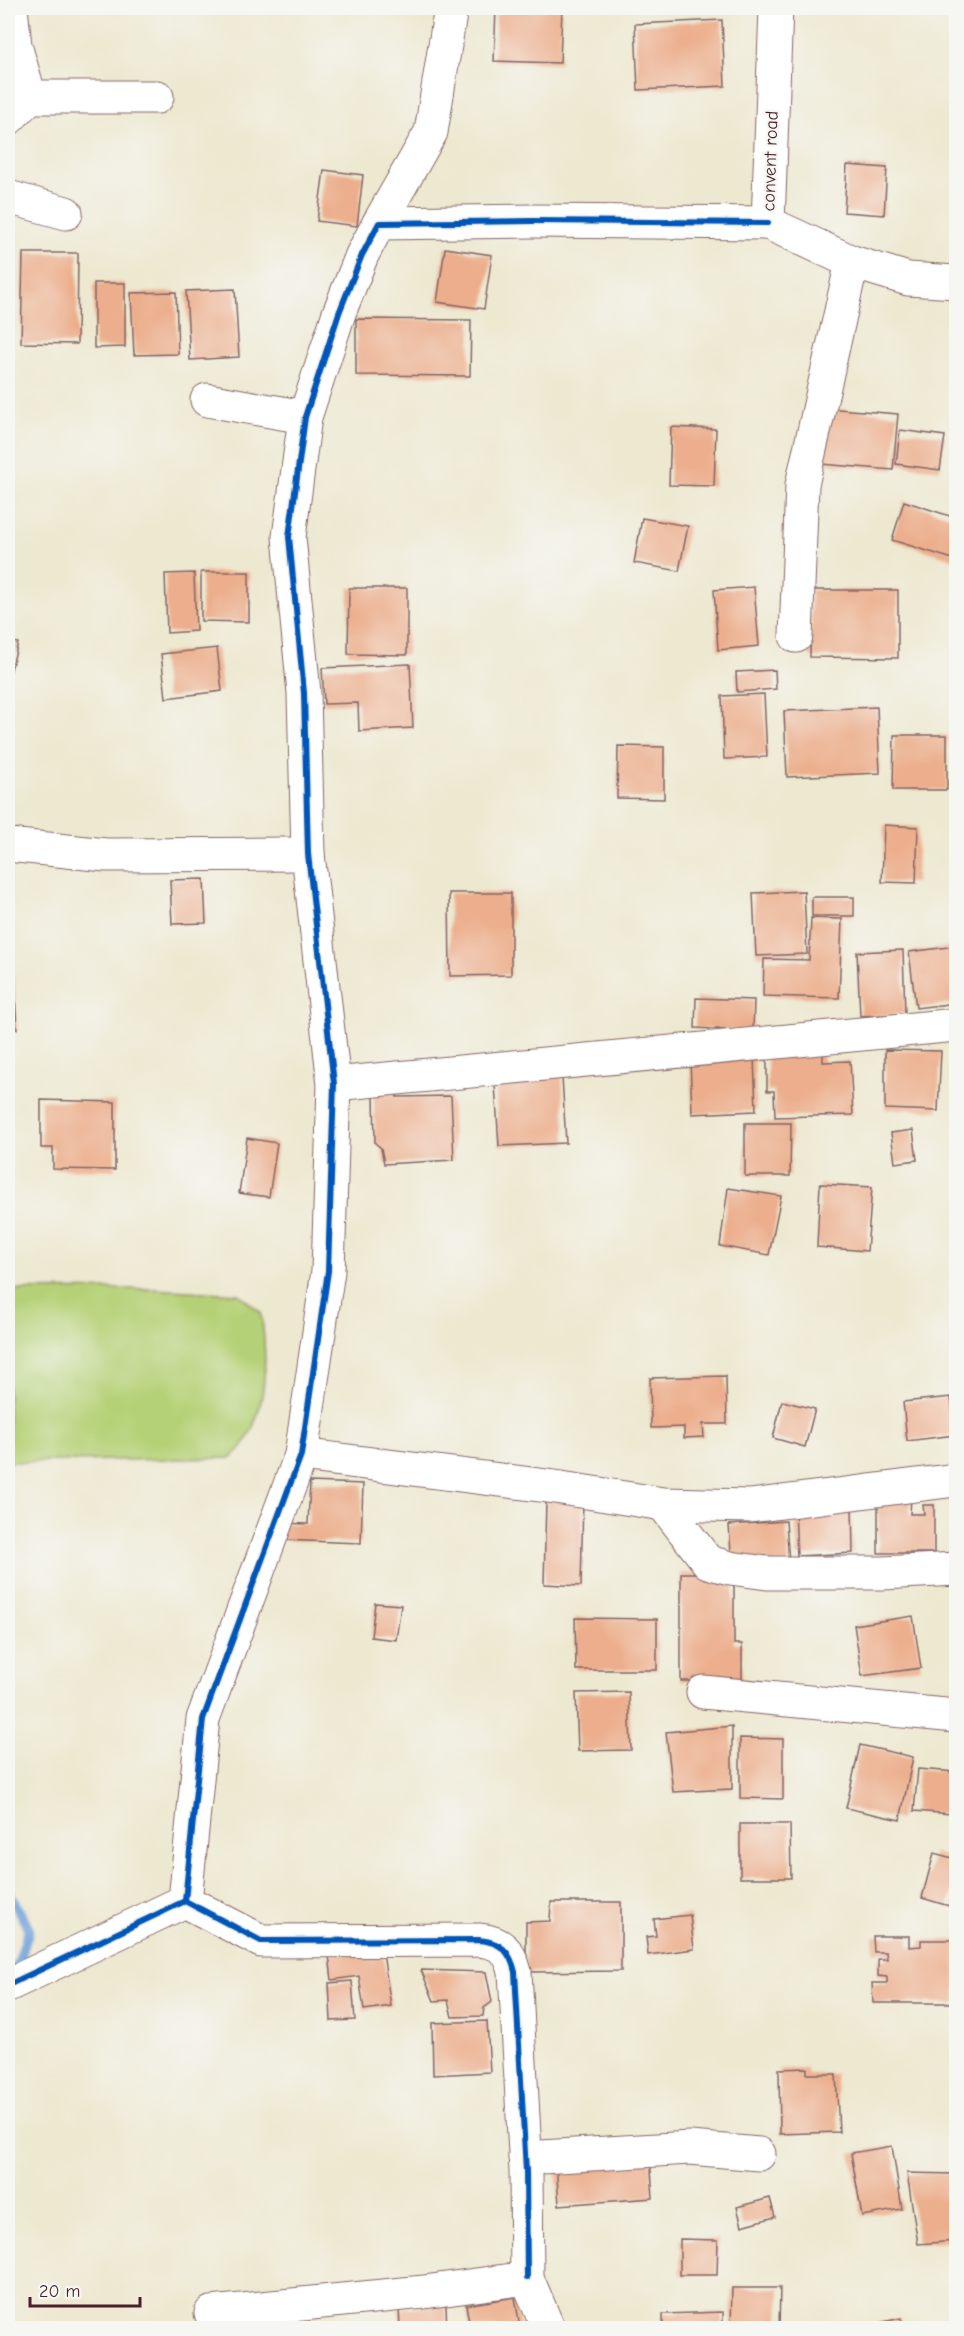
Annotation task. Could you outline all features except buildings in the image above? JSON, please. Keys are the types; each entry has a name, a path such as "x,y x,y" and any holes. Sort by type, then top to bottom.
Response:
{"street":[{"path":"11,8 19,108 157,97"},
{"path":"186,1902 204,1719 301,1455 328,1271 334,1084 308,854 304,693 289,537 305,417 339,313 362,255 431,132 451,8"},
{"name":"convent road","path":"776,8 768,223 852,262 908,279 957,282"},
{"path":"8,197 66,213"},
{"path":"379,223 532,221 768,223"},
{"path":"796,636 802,485 852,262"},
{"path":"207,400 305,417"},
{"path":"8,845 106,855 308,854"},
{"path":"334,1084 957,1025"},
{"path":"301,1455 555,1487 663,1504 750,1506 957,1480"},
{"path":"663,1504 708,1562 730,1568 767,1573 883,1573 957,1569"},
{"path":"703,1692 957,1716"},
{"path":"8,1984 186,1902"},
{"path":"186,1902 261,1941 479,1940 490,1941 506,1949 515,1972 525,2158 527,2278 548,2328"},
{"path":"525,2158 690,2148 759,2154"},
{"path":"212,2313 424,2292 527,2278"}],"green space":[{"path":"152,1289 239,1294 261,1313 265,1362 262,1395 253,1427 241,1448 231,1458 8,1462 8,1290"}],"waterway":[{"path":"8,1891 29,1929 17,1968 12,1970"}],"cycle path":[{"path":"185,1901 203,1719 301,1455 328,1271 334,1084 308,854 304,693 289,537 305,417 339,313 362,255 379,223 532,221 768,223"},
{"path":"8,1985 185,1901 261,1941 479,1940 499,1945 510,1958 515,1972 526,2171 527,2278"}]}
